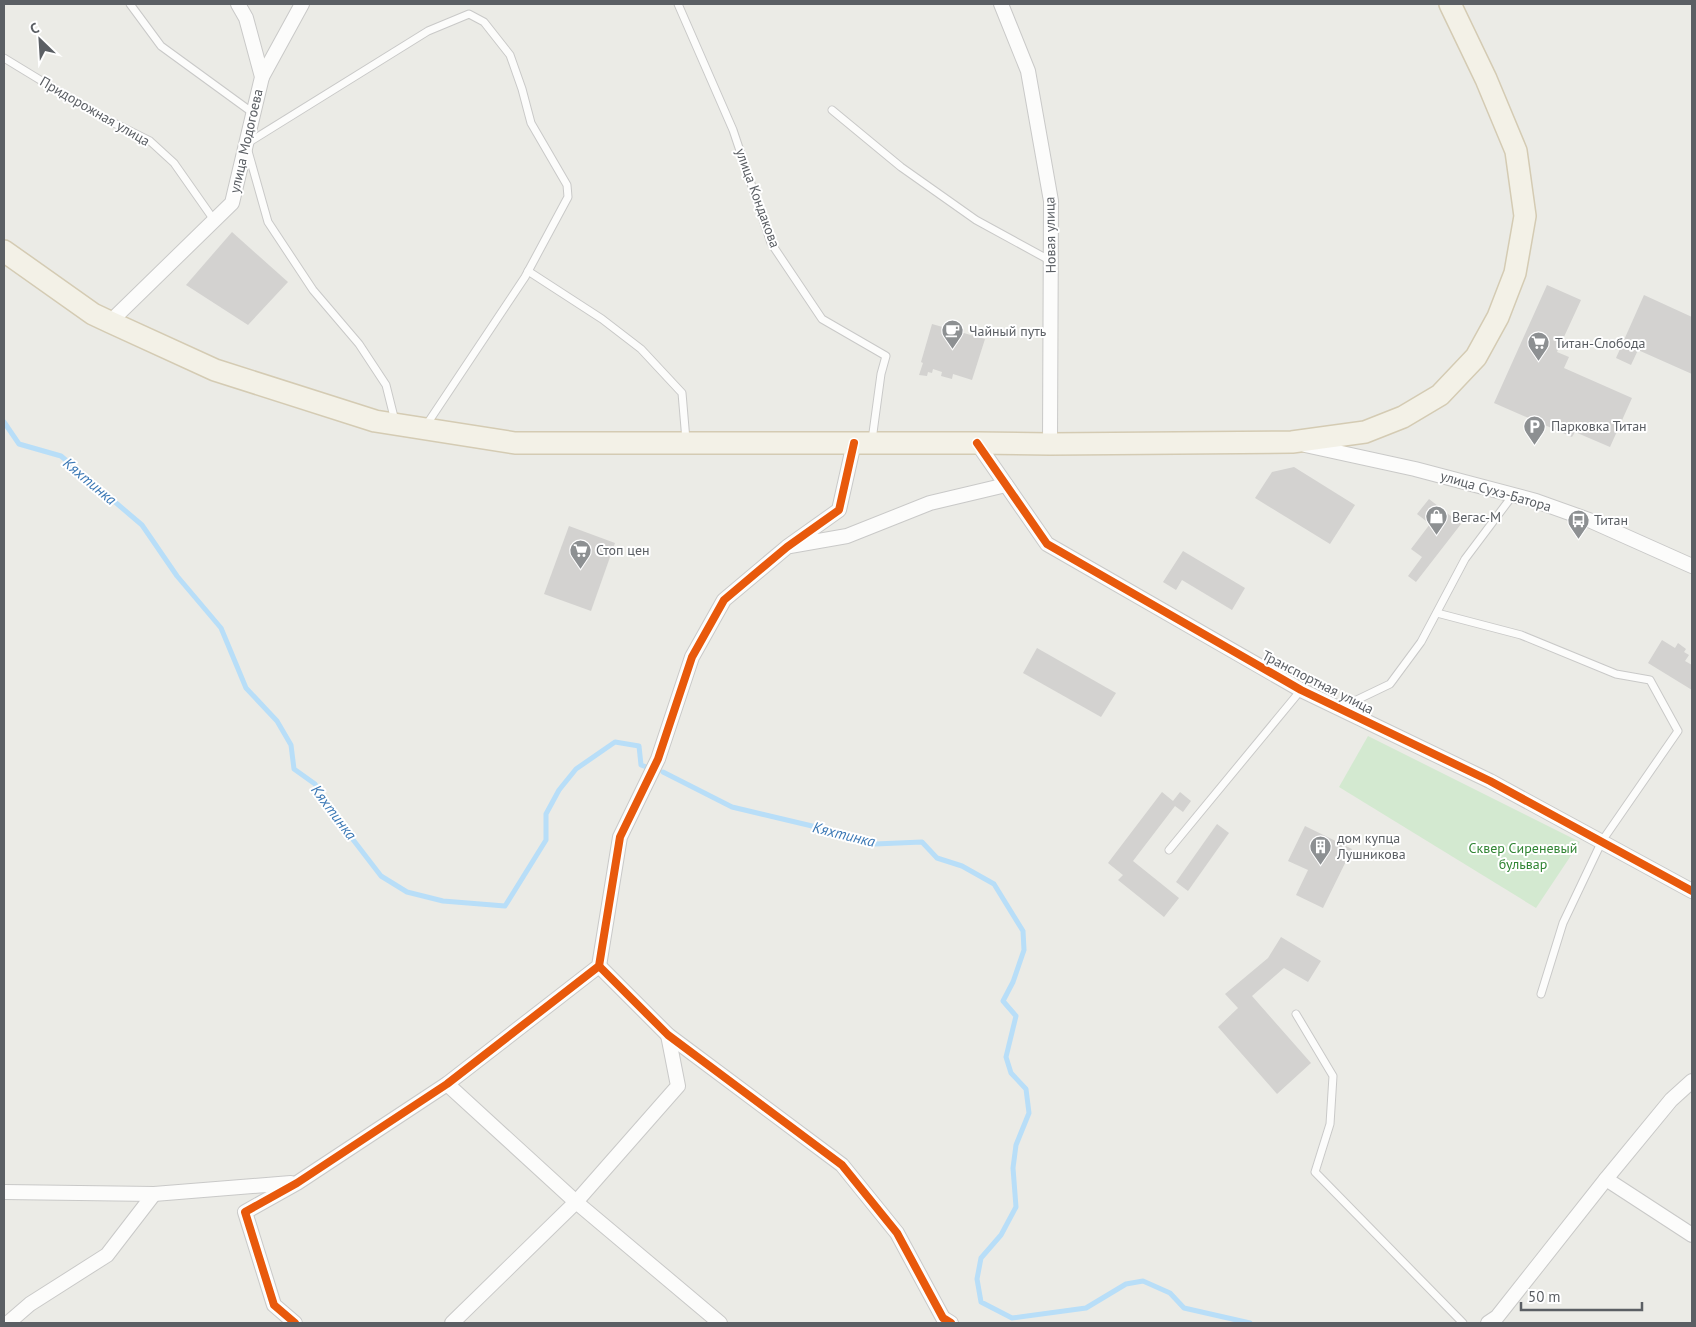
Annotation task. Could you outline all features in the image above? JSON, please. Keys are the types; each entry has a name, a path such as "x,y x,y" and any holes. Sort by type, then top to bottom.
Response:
{"main road":[{"path":"4,251 93,314 215,370 375,421 515,444 1292,442 1365,432 1403,417 1440,395 1476,357 1498,317 1515,272 1526,216 1516,151 1486,79 1450,4"}],"street":[{"name":"улица Модогоева","path":"110,322 232,203 262,77 246,18 238,4"},
{"path":"262,77 302,4"},
{"name":"Новая улица","path":"1001,4 1028,72 1052,200 1050,444"},
{"name":"Транспортная улица","path":"977,442 1047,544 1300,690 1490,780 1692,890"},
{"name":"улица Сухэ-Батора","path":"1292,442 1415,469 1536,501 1589,520 1692,566"},
{"path":"295,1323 274,1305 245,1212 297,1183 447,1084 599,966 620,837 658,759 692,657 724,600 787,547 839,510 863,443"},
{"path":"787,547 847,536 930,503 1006,485"},
{"path":"599,966 668,1035 842,1164 897,1233 943,1318 951,1323"},
{"path":"452,1323 576,1202 678,1086 668,1035"},
{"path":"1488,1323 1498,1317 1606,1179 1671,1100 1692,1081"},
{"path":"447,1084 576,1202 720,1323"},
{"path":"1606,1179 1692,1235"},
{"path":"4,1192 154,1194 297,1183"},
{"path":"8,1323 30,1304 107,1256 154,1194"}],"lane":[{"path":"130,4 161,46 253,113"},
{"name":"улица Кондакова","path":"678,4 733,130 771,243 822,319 886,356 863,443"},
{"path":"395,424 386,385 359,344 313,290 268,222 246,144 428,31 469,14 484,22 510,55 522,88 531,123 567,185 568,197 528,271 424,429"},
{"name":"Придорожная улица","path":"4,58 96,114 150,141 174,163 214,220"},
{"path":"832,110 901,167 976,220 1051,261"},
{"path":"528,271 602,319 640,349 682,393 687,444"},
{"path":"1339,708 1390,684 1421,642 1465,559 1513,495"},
{"path":"1437,613 1522,634 1616,674 1650,680 1678,730 1602,842 1563,924 1541,994"},
{"path":"1169,850 1300,690"},
{"path":"1296,1014 1333,1076 1330,1124 1315,1172 1463,1323"}],"green space":[{"name":"Сквер Сиреневый бульвар","path":"1368,736 1580,842 1536,908 1339,787"}],"building":[{"path":"232,232 288,282 248,325 186,285"},
{"name":"Титан-Слобода","path":"1547,285 1581,300 1557,352 1569,357 1564,368 1632,398 1610,447 1575,432 1572,437 1494,403"},
{"path":"1644,295 1692,317 1692,374 1638,350 1631,365 1616,358"},
{"name":"Чайный путь","path":"932,324 985,339 972,380 953,374 952,379 941,376 942,372 933,369 932,373 928,372 927,376 919,375"},
{"path":"1294,467 1355,505 1330,544 1255,498 1272,472"},
{"name":"Вегас-М","path":"1429,499 1461,524 1416,582 1408,576 1422,557 1411,549 1430,524 1417,514"},
{"name":"Стоп цен","path":"569,526 615,543 591,611 544,594"},
{"path":"1183,551 1245,588 1232,610 1182,580 1176,590 1163,582"},
{"path":"1662,640 1675,648 1678,643 1686,649 1684,652 1689,655 1685,661 1692,665 1692,690 1648,663"},
{"path":"1037,648 1116,693 1101,717 1023,673"},
{"path":"1162,792 1173,801 1180,792 1191,801 1183,812 1175,806 1133,861 1179,898 1164,917 1118,880 1123,875 1108,863"},
{"path":"1217,824 1229,833 1188,891 1176,882"},
{"name":"дом купца Лушникова","path":"1305,826 1352,849 1323,908 1296,895 1308,870 1288,861"},
{"path":"1281,937 1321,961 1308,982 1284,968 1252,996 1311,1063 1277,1094 1218,1027 1238,1008 1225,994 1268,958"}],"waterway":[{"name":"Кяхтинка","path":"4,422 19,444 61,456 142,525 177,576 221,628 246,688 277,721 291,745 294,769 315,784 341,824 381,876 407,892 443,901 505,906 546,840 546,814 559,790 576,769 615,742 639,746 641,765 652,769"},
{"name":"Кяхтинка","path":"663,772 732,807 850,835 875,844 922,842 937,858 962,866 994,884 1023,931 1024,950 1013,982 1003,1001 1016,1016 1006,1057 1011,1073 1026,1089 1029,1113 1016,1145 1013,1168 1016,1207 1001,1235 981,1258 977,1279 981,1302 1012,1318 1086,1308 1126,1284 1143,1281 1170,1293 1184,1308 1250,1323"}],"cycle path":[{"path":"295,1323 274,1305 245,1212 297,1183 447,1084 599,966 620,837 658,759 692,657 724,600 787,547 839,510 854,443"},
{"path":"977,443 1047,544 1301,690 1490,781 1692,891"},
{"path":"599,966 668,1035 842,1165 897,1233 943,1318 951,1323"}],"place":[{"name":"Чайный путь","path":"953,350"},
{"name":"Титан-Слобода","path":"1539,362"},
{"name":"Парковка Титан","path":"1535,445"},
{"name":"Вегас-М","path":"1436,536"},
{"name":"Титан","path":"1578,539"},
{"name":"Стоп цен","path":"580,569"},
{"name":"дом купца Лушникова","path":"1321,865"}]}
